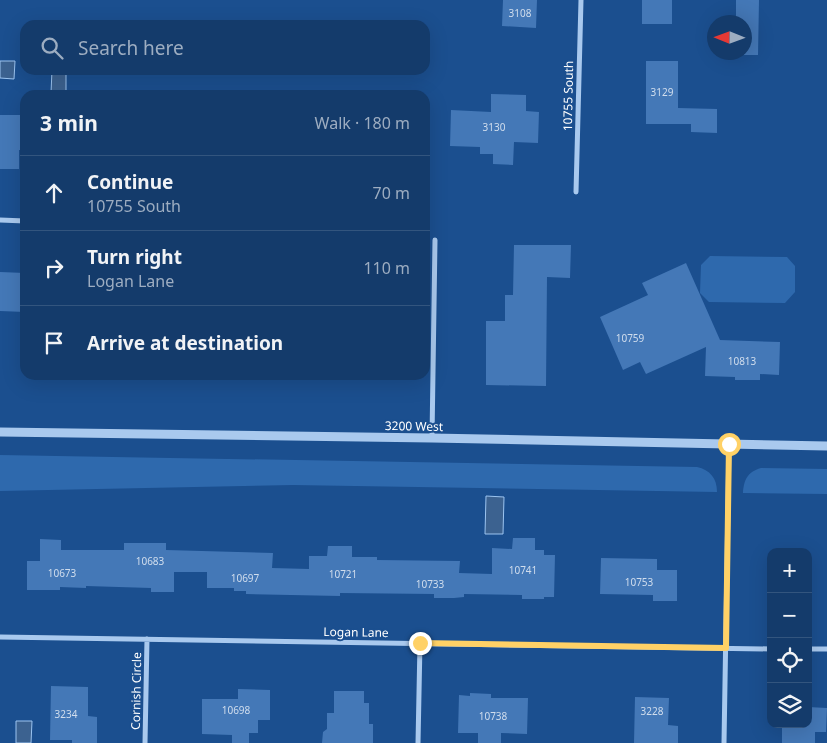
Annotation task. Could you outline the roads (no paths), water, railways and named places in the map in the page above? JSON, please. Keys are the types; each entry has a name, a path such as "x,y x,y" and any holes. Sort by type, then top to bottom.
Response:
{"street":[{"name":"10755 South","path":"576,192 581,0"},
{"path":"0,220 20,221"},
{"path":"432,438 435,240"},
{"name":"3200 West","path":"0,432 827,446"},
{"path":"724,743 729,444"},
{"name":"Logan Lane","path":"0,636 767,649"},
{"name":"Cornish Circle","path":"145,743 147,639"},
{"path":"418,743 420,643"},
{"path":"812,649 827,649"}]}
